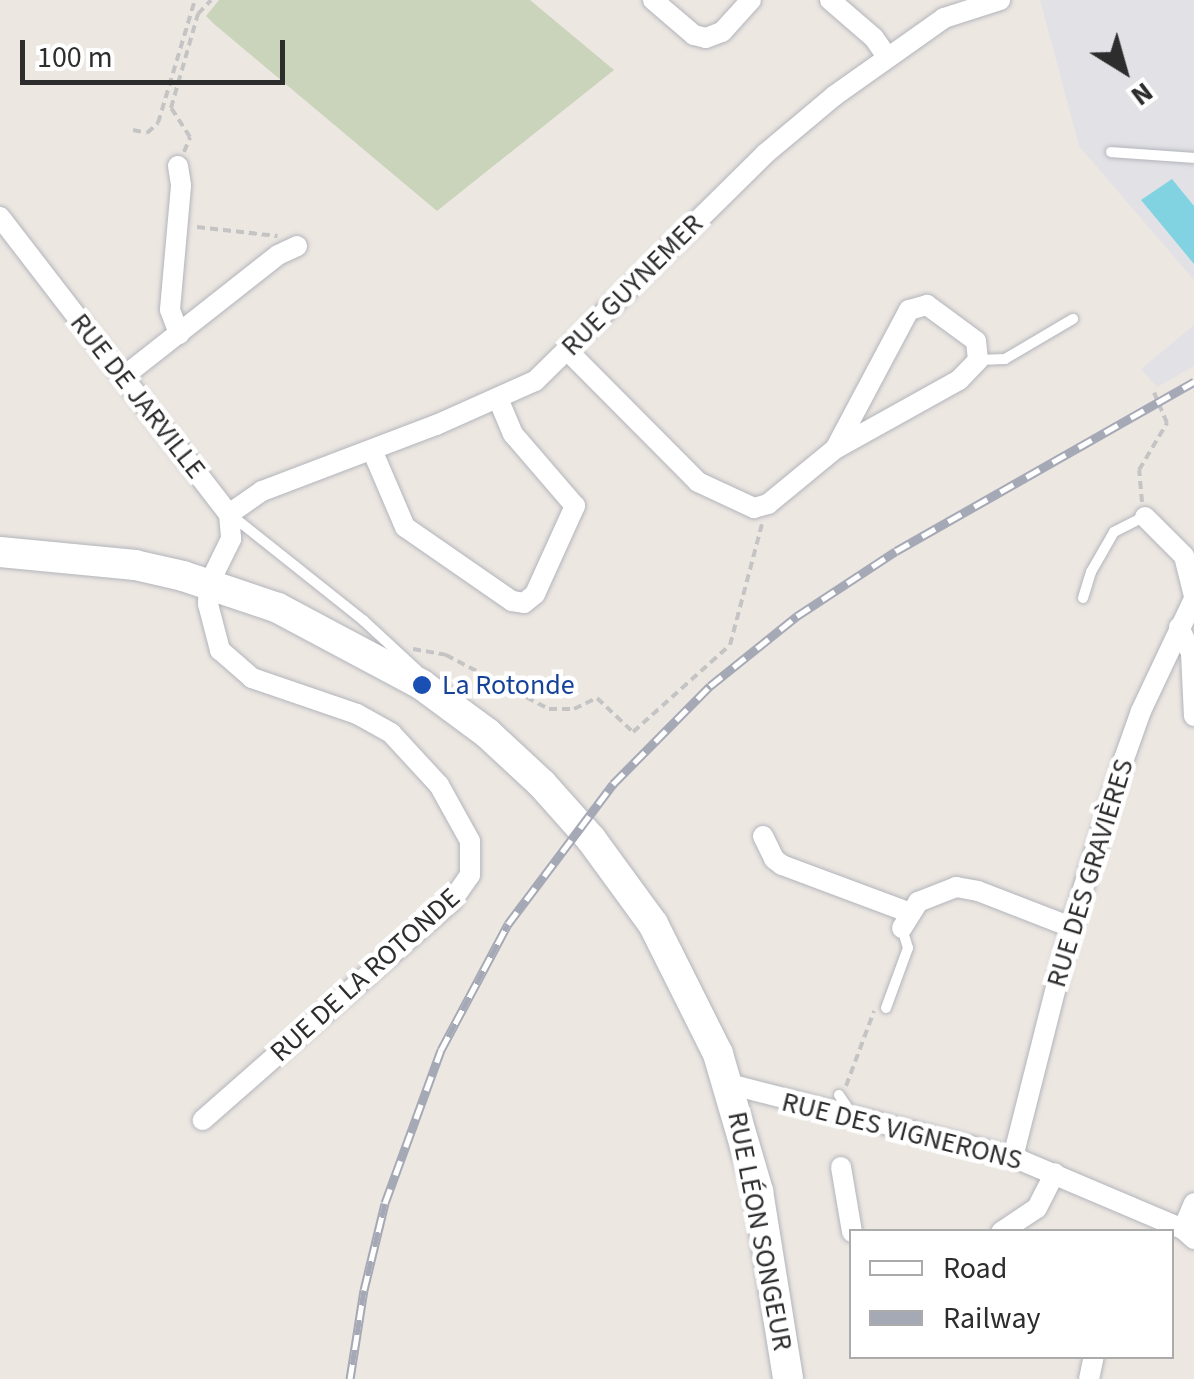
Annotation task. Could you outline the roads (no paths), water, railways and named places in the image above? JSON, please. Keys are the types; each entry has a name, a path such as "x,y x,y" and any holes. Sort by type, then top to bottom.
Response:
{"street":[{"path":"653,0 694,35 706,38 722,32 751,0"},
{"path":"830,0 874,38 888,58"},
{"name":"RUE GUYNEMER","path":"229,514 262,491 535,382 765,154 888,58 955,12 1000,0"},
{"path":"178,166 178,225 170,310 178,334"},
{"name":"RUE DE JARVILLE","path":"0,218 229,514"},
{"path":"123,378 297,246"},
{"path":"567,350 698,482 754,508 768,504 836,449 958,380 978,360 980,349 968,333 927,305 909,310 836,449"},
{"path":"372,450 405,527 512,601 524,603 534,594 575,506 513,434 498,398"},
{"path":"210,584 230,539 229,514"},
{"path":"1145,516 1184,556 1194,598"},
{"name":"RUE LÉON SONGEUR","path":"0,552 135,565 210,584 310,623 422,685 528,771 613,867 674,960 729,1084 758,1191 788,1379"},
{"name":"RUE DE LA ROTONDE","path":"203,1120 452,901 465,887 473,862 470,841 450,801 391,733 357,714 252,678 230,662 210,622 210,584"},
{"name":"RUE DES GRAVIÈRES","path":"1013,1157 1071,927 1140,712 1194,598"},
{"path":"1179,627 1191,653 1194,716"},
{"path":"763,836 774,860 782,865 905,920 943,890 966,887 1071,927"},
{"name":"RUE DES VIGNERONS","path":"729,1084 1013,1157 1172,1229"},
{"path":"841,1167 851,1229"},
{"path":"1006,1229 1037,1208 1055,1173"},
{"path":"1176,1231 1194,1203"}],"lane":[{"path":"1111,152 1194,158"},
{"path":"978,360 1005,358 1073,319"},
{"path":"229,514 399,651 415,666 422,685"},
{"path":"1082,598 1090,572 1114,532 1145,516"},
{"path":"886,1007 908,948 905,920"},
{"path":"840,1096 852,1117"}],"water":[{"path":"1172,179 1194,206 1194,264 1141,200"}],"railway":[{"path":"350,1379 364,1290 385,1203 441,1050 508,924 613,784 710,686 797,616 896,551 1194,382"}],"place":[{"name":"La Rotonde","path":"422,685"}]}
